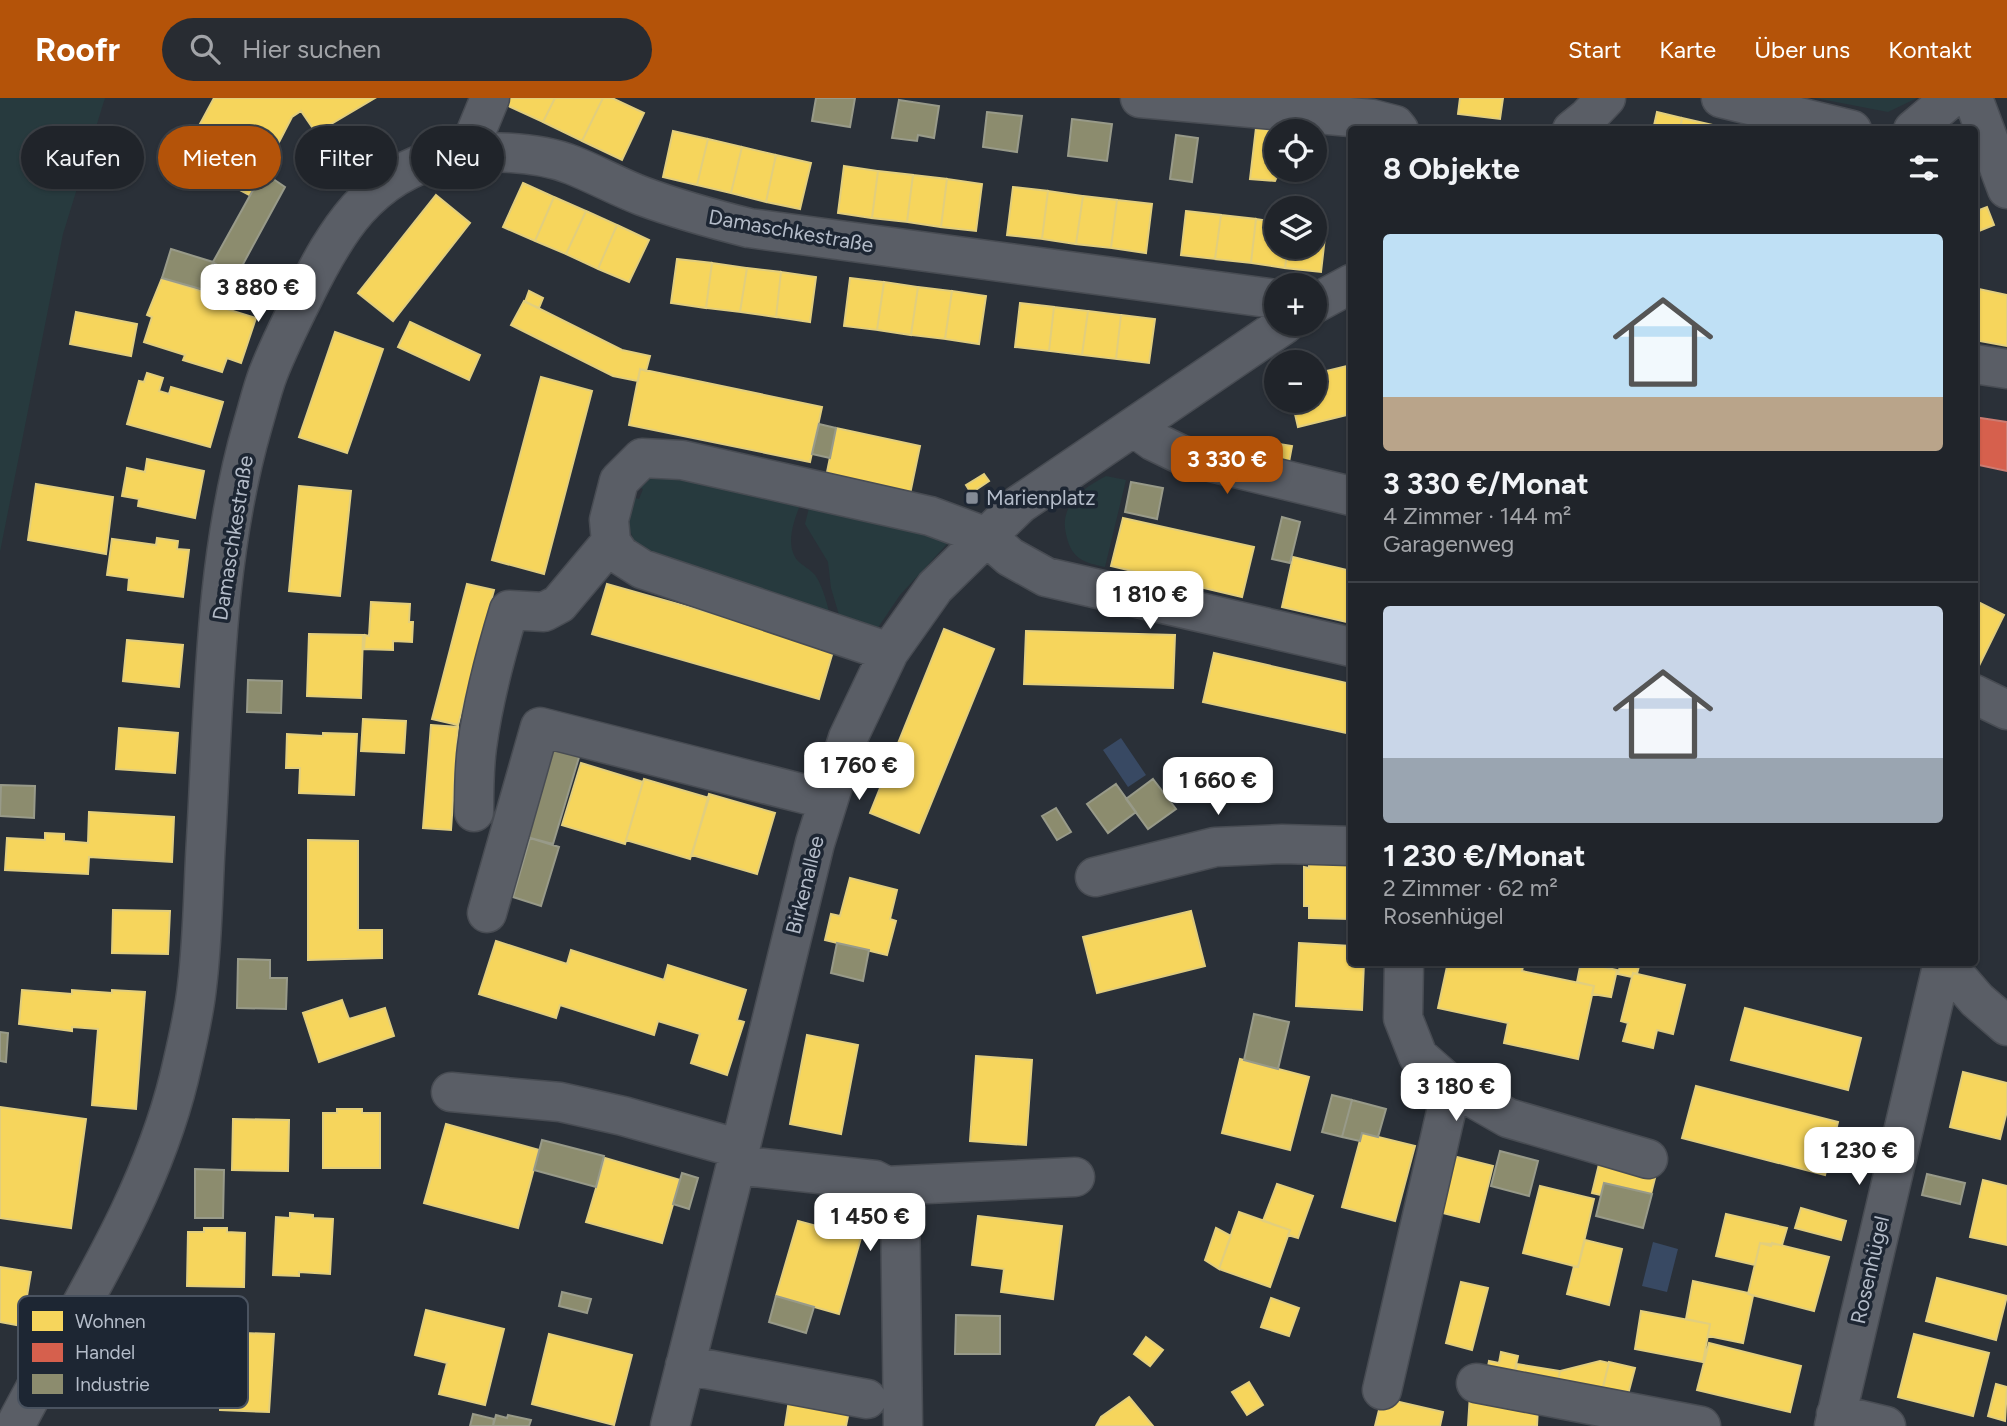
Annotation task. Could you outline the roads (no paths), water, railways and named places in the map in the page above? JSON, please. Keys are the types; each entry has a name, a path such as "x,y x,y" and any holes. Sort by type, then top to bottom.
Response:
{"street":[{"path":"478,126 490,98"},
{"path":"1140,98 1372,119 1396,126"},
{"path":"1577,126 1606,98"},
{"path":"1721,98 1836,126"},
{"path":"1918,126 1951,98"},
{"path":"1973,98 2007,189"},
{"name":"Damaschkestraße","path":"504,153 567,163 641,195 749,228 1264,297"},
{"name":"Damaschkestraße","path":"86,1296 134,1208 162,1140 179,1077 197,986 220,610 229,537 243,461 267,377 326,250 349,218 374,192 411,172"},
{"path":"1327,297 1348,286"},
{"name":"Birkenallee","path":"670,1426 815,843 848,738 889,652 934,587 1020,504 1268,336"},
{"path":"1978,364 2007,369"},
{"path":"1135,428 1153,441 1182,455 1348,495"},
{"path":"889,652 642,569 620,555 611,542 609,520 619,481 642,458 682,460 930,516 987,537 1010,557 1046,577 1348,646"},
{"path":"474,812 476,750 491,668 509,610 544,612 559,604 611,542"},
{"path":"1978,696 2007,709"},
{"path":"487,914 540,727 828,800"},
{"path":"1095,877 1214,847 1282,844 1348,846"},
{"path":"1404,966 1403,1018 1418,1056 1452,1086 1508,1118 1648,1159"},
{"name":"Rosenhügel","path":"1886,1426 1835,1420 1943,966"},
{"path":"1947,966 1977,1000 2007,1026"},
{"path":"1382,1390 1452,1086"},
{"path":"451,1092 560,1102 623,1116 738,1157 875,1180 886,1186 900,1203 903,1426"},
{"path":"886,1186 1074,1177"},
{"path":"685,1365 783,1381 867,1399"},
{"path":"1476,1382 1701,1426"},
{"name":"Damaschkestraße","path":"15,1426 25,1408"}],"water":[{"path":"1121,738 1146,775 1128,787 1103,750"},
{"path":"1653,1242 1678,1249 1667,1292 1642,1286"}],"place":[{"name":"Marienplatz","path":"972,498"}]}
